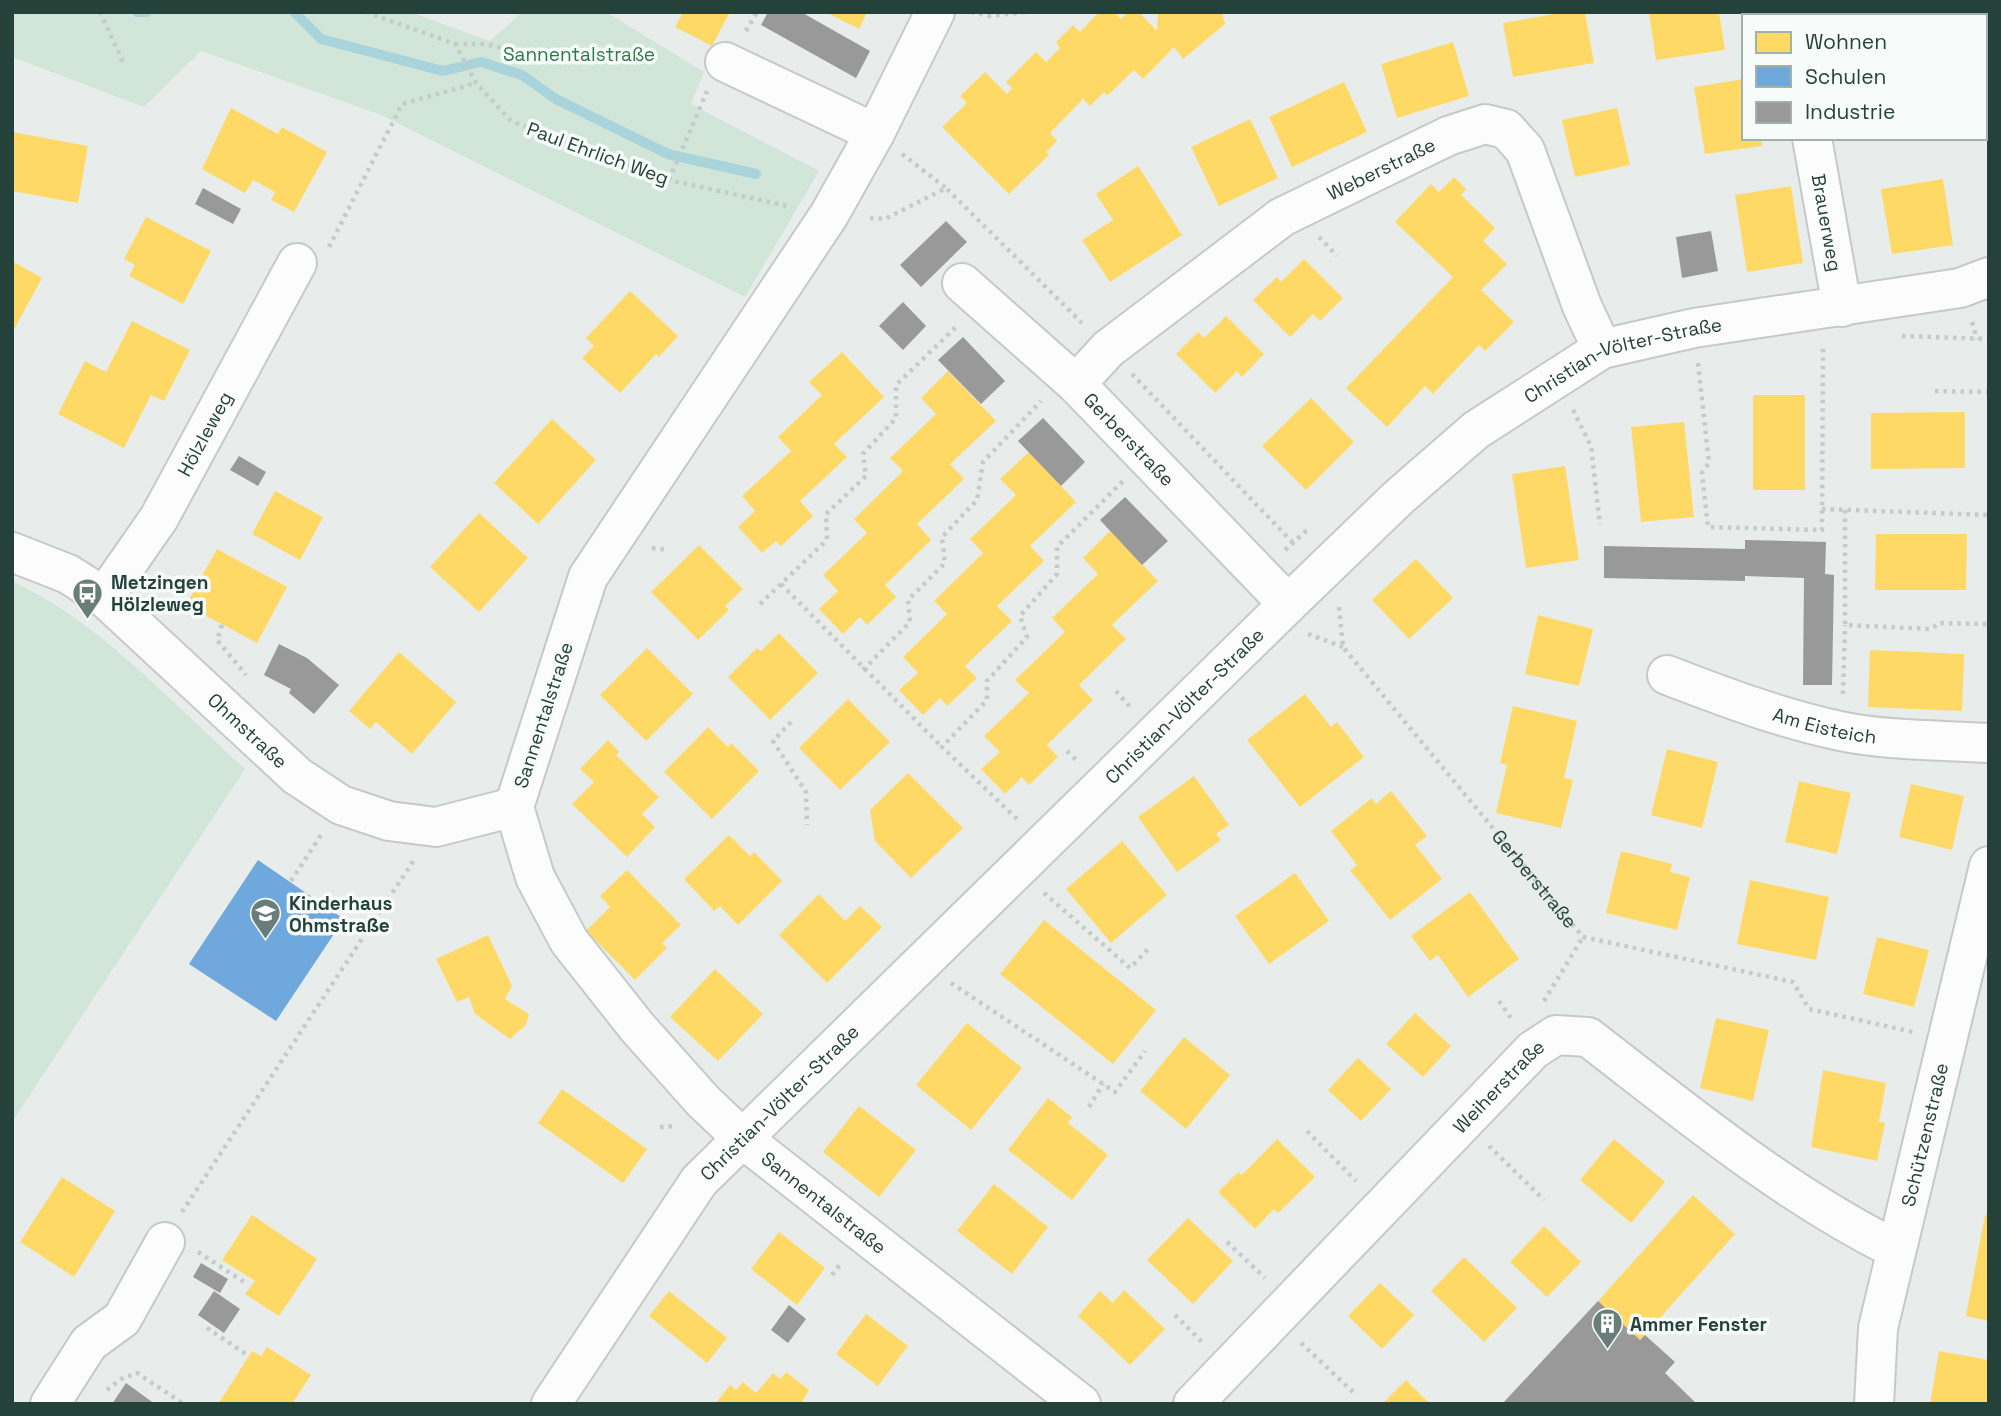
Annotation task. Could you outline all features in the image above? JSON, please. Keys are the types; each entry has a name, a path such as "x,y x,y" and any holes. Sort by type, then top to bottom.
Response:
{"street":[{"name":"Sannentalstraße","path":"935,12 875,133 829,215 588,577 514,807 535,877 569,941 637,1027 703,1101 743,1139 1081,1404"},
{"path":"725,62 875,133"},
{"name":"Weberstraße","path":"1071,380 1282,217 1448,136 1485,124 1506,130 1525,150 1582,306 1602,349"},
{"name":"Brauerweg","path":"1812,140 1833,309"},
{"name":"Hölzleweg","path":"104,597 159,518 297,263"},
{"name":"Christian-Völter-Straße","path":"551,1404 699,1181 1399,497 1476,430 1602,349 1694,328 1961,288 1989,277"},
{"name":"Gerberstraße","path":"972,292 1071,380 1289,604"},
{"name":"Ohmstraße","path":"12,552 57,569 104,597 297,776 341,805 390,821 436,827 514,807"},
{"name":"Am Eisteich","path":"1667,675 1760,712 1841,732 1989,743"},
{"name":"Schützenstraße","path":"1874,1404 1878,1328 1989,866"},
{"name":"Weiherstraße","path":"1193,1404 1533,1050 1556,1035 1588,1037 1752,1164 1850,1226 1895,1249"},
{"path":"50,1404 89,1343 122,1319 176,1248"}],"path":[{"path":"366,12 455,44 486,44 535,57"},
{"path":"751,23 757,12"},
{"path":"971,12 989,16 1026,12"},
{"path":"100,13 122,62"},
{"name":"Paul Ehrlich Weg","path":"455,44 476,83 511,121 668,180 829,215"},
{"path":"297,263 325,255 402,104 476,83"},
{"path":"875,133 946,188"},
{"path":"668,180 681,146"},
{"path":"760,604 827,540 826,514 866,476 863,454 896,418 896,385 972,292"},
{"path":"1694,328 1709,463 1702,473 1708,527 1822,530 1833,309"},
{"path":"1897,336 1989,339"},
{"path":"1557,378 1591,446 1600,525"},
{"path":"863,670 910,622 908,600 945,563 942,537 977,500 983,462 1071,380"},
{"path":"1935,391 1989,392"},
{"path":"942,747 987,699 987,681 1027,637 1020,616 1057,574 1056,547 1146,459"},
{"path":"1822,509 1989,515"},
{"path":"1841,732 1845,509"},
{"name":"Gerberstraße","path":"1325,572 1337,591 1343,647 1583,937 1793,982 1810,1009 1947,1040"},
{"path":"781,584 942,747 1030,857 1130,968 1151,946"},
{"path":"1845,625 1931,629 1939,623 1989,624"},
{"path":"791,722 774,741 806,792 807,825"},
{"path":"290,881 341,805"},
{"path":"244,1282 200,1252 176,1248 173,1226 436,827"},
{"path":"1556,1035 1543,998 1583,937"},
{"path":"921,963 1115,1092 1145,1051"},
{"path":"1088,1107 1103,1084"},
{"path":"1464,1121 1544,1200"},
{"path":"1307,1131 1383,1209"},
{"path":"1227,1242 1353,1392"},
{"path":"207,1328 249,1356"},
{"path":"107,1390 121,1379 137,1373 184,1404"}],"green space":[{"path":"12,12 410,12 490,41 522,12 606,12 704,72 691,104 819,171 745,297 381,115 201,51 144,107 12,57"},
{"path":"12,581 75,618 105,641 245,769 12,1122"}],"building: Wohnen":[{"path":"683,12 730,12 712,46 675,27"},
{"path":"825,12 867,12 859,29"},
{"path":"1099,12 1114,12 1121,19 1128,12 1139,12 1157,31 1158,12 1222,12 1225,24 1183,59 1174,47 1143,79 1134,70 1107,96 1104,92 1090,106 1083,99 1050,133 1057,141 1046,152 1049,155 1009,194 942,127 967,103 960,96 985,72 1007,94 1012,88 1006,82 1036,52 1046,62 1060,48 1056,42 1073,25 1080,32"},
{"path":"1566,12 1585,12 1594,63 1513,77 1503,23"},
{"path":"1649,12 1719,12 1725,50 1656,60"},
{"path":"1943,12 1944,14 1882,14"},
{"path":"1453,42 1469,96 1397,118 1381,64"},
{"path":"1742,79 1742,140 1761,140 1762,146 1705,154 1694,87"},
{"path":"1344,82 1367,132 1292,167 1269,117"},
{"path":"231,108 278,134 282,127 327,152 294,212 271,200 275,192 253,180 245,193 202,169"},
{"path":"1617,108 1630,165 1575,177 1562,120"},
{"path":"1250,119 1278,178 1219,206 1191,147"},
{"path":"12,132 88,146 78,203 12,191"},
{"path":"1138,166 1182,235 1110,282 1082,240 1113,220 1096,194"},
{"path":"1454,177 1466,189 1461,195 1495,228 1483,241 1507,264 1481,290 1514,322 1485,351 1479,345 1433,394 1425,386 1387,427 1346,388 1453,277 1395,222 1431,184 1439,192"},
{"path":"1943,179 1953,245 1892,254 1881,189"},
{"path":"1791,186 1803,263 1747,272 1735,195"},
{"path":"146,217 211,251 183,304 129,276 135,265 124,259"},
{"path":"1304,259 1343,298 1320,321 1313,314 1290,337 1253,300 1277,277 1281,282"},
{"path":"12,261 42,278 12,333"},
{"path":"630,291 678,336 659,357 656,354 620,393 582,358 594,346 586,338"},
{"path":"1226,316 1264,354 1242,377 1237,371 1215,393 1176,354 1198,332 1204,338"},
{"path":"132,321 190,350 164,401 151,395 124,448 58,414 85,361 106,372"},
{"path":"842,352 884,397 834,444 847,457 800,501 813,516 781,546 776,541 762,553 738,527 755,511 742,496 791,451 778,437 822,395 809,382"},
{"path":"948,371 996,421 950,464 964,479 917,524 931,540 885,585 896,597 867,625 860,617 843,634 819,609 838,591 823,575 867,533 854,519 903,471 890,458 936,414 921,398"},
{"path":"1753,395 1805,395 1805,490 1753,490"},
{"path":"1311,398 1354,442 1306,490 1262,446"},
{"path":"1965,412 1965,468 1871,469 1871,413"},
{"path":"552,419 596,460 538,524 494,483"},
{"path":"1684,422 1694,517 1641,522 1631,427"},
{"path":"1029,452 1076,502 1030,546 1044,561 997,606 1012,621 965,666 977,678 947,706 940,698 923,715 899,690 918,673 903,657 947,614 934,601 983,553 970,539 1016,495 1000,479"},
{"path":"1565,466 1579,560 1526,568 1512,474"},
{"path":"275,491 323,517 300,560 252,534"},
{"path":"479,513 528,558 479,612 430,567"},
{"path":"1110,531 1158,581 1112,625 1126,639 1079,685 1093,700 1047,745 1058,757 1029,785 1022,777 1005,794 981,769 1000,752 984,736 1029,693 1015,680 1065,632 1052,618 1098,574 1083,558"},
{"path":"1876,534 1967,534 1966,590 1875,590"},
{"path":"699,545 743,589 725,606 729,610 698,640 651,592"},
{"path":"217,549 287,587 257,643 186,605"},
{"path":"1416,559 1453,598 1409,639 1372,600"},
{"path":"1538,615 1593,629 1579,686 1525,674"},
{"path":"779,633 818,673 770,720 728,677 757,648 761,651"},
{"path":"647,648 693,694 646,741 600,695"},
{"path":"1870,650 1964,654 1962,711 1868,707"},
{"path":"399,652 456,702 412,754 376,722 370,729 349,711"},
{"path":"1305,694 1331,727 1337,722 1364,757 1300,807 1247,740"},
{"path":"848,699 890,742 840,790 799,748"},
{"path":"1513,706 1577,721 1564,778 1573,780 1561,828 1496,813 1507,765 1500,763"},
{"path":"708,727 728,747 731,743 759,771 712,819 664,772"},
{"path":"608,740 619,752 616,755 659,797 642,814 655,827 627,857 572,804 594,782 580,769"},
{"path":"1667,749 1718,762 1702,828 1651,815"},
{"path":"908,773 963,828 911,878 875,841 870,810"},
{"path":"1194,776 1229,825 1216,834 1221,840 1177,872 1138,817"},
{"path":"1799,781 1851,793 1837,854 1785,842"},
{"path":"1911,784 1964,796 1952,850 1899,837"},
{"path":"1391,791 1427,836 1415,845 1442,879 1390,920 1350,870 1357,865 1331,831 1372,798 1376,804"},
{"path":"729,835 750,856 754,852 782,881 738,925 720,906 714,911 684,879"},
{"path":"1122,841 1167,895 1111,943 1066,889"},
{"path":"1621,851 1672,864 1670,872 1690,877 1677,930 1606,913"},
{"path":"627,870 681,925 662,943 667,948 635,980 586,931 610,907 600,896"},
{"path":"1295,873 1329,921 1269,964 1235,916"},
{"path":"1750,880 1829,897 1816,960 1737,944"},
{"path":"1470,892 1519,959 1468,997 1438,955 1430,961 1411,936"},
{"path":"819,894 845,921 860,906 882,927 827,983 779,935"},
{"path":"1044,920 1156,1010 1113,1064 1000,974"},
{"path":"488,935 512,986 505,999 529,1014 526,1025 510,1039 475,1014 469,997 457,1002 436,959"},
{"path":"1877,937 1929,950 1914,1007 1863,994"},
{"path":"715,969 763,1014 718,1061 670,1017"},
{"path":"1415,1013 1451,1046 1423,1077 1386,1044"},
{"path":"1716,1018 1769,1030 1753,1101 1700,1088"},
{"path":"967,1023 1022,1068 971,1130 916,1085"},
{"path":"1184,1037 1230,1075 1186,1129 1140,1091"},
{"path":"1358,1058 1391,1089 1361,1121 1328,1090"},
{"path":"1823,1070 1886,1083 1879,1122 1885,1123 1877,1161 1811,1147"},
{"path":"562,1089 647,1149 623,1183 538,1123"},
{"path":"1048,1098 1072,1117 1068,1123 1108,1155 1072,1200 1008,1150"},
{"path":"859,1106 916,1150 879,1197 823,1152"},
{"path":"1277,1139 1315,1177 1278,1213 1274,1209 1255,1229 1218,1192 1238,1172 1242,1175"},
{"path":"1614,1139 1665,1182 1631,1223 1580,1180"},
{"path":"62,1177 115,1211 74,1277 20,1242"},
{"path":"994,1184 1048,1227 1012,1274 957,1231"},
{"path":"1693,1195 1735,1234 1640,1340 1598,1301"},
{"path":"252,1215 317,1259 279,1316 245,1294 255,1281 222,1260"},
{"path":"1985,1215 1989,1216 1989,1321 1966,1316"},
{"path":"1188,1218 1233,1261 1193,1304 1147,1260"},
{"path":"1544,1226 1581,1262 1547,1297 1510,1262"},
{"path":"779,1232 825,1268 797,1305 751,1269"},
{"path":"1464,1257 1517,1308 1484,1342 1431,1291"},
{"path":"1380,1283 1414,1315 1382,1349 1348,1316"},
{"path":"1124,1290 1165,1329 1130,1365 1078,1316 1100,1291 1113,1303"},
{"path":"669,1291 727,1338 707,1363 649,1316"},
{"path":"866,1314 908,1346 878,1386 836,1354"},
{"path":"267,1347 311,1375 292,1404 219,1403 252,1351 261,1356"},
{"path":"1939,1351 1989,1360 1989,1404 1930,1404"},
{"path":"786,1372 809,1390 801,1404 715,1404 730,1385 736,1390 743,1382 756,1393 773,1373 780,1379"},
{"path":"1406,1380 1430,1404 1382,1404"}],"building: Schulen":[{"name":"Kinderhaus Ohmstraße","path":"258,860 344,919 276,1021 189,964"}],"building: Industrie":[{"path":"768,12 801,12 870,51 856,78 761,25"},
{"path":"203,188 241,209 233,224 195,204"},
{"path":"946,221 967,242 921,287 900,265"},
{"path":"1711,231 1718,271 1682,278 1676,237"},
{"path":"903,302 926,326 903,350 879,326"},
{"path":"963,337 1005,381 981,404 938,360"},
{"path":"1043,418 1085,462 1061,486 1018,441"},
{"path":"239,456 266,472 258,486 230,470"},
{"path":"1125,497 1168,541 1142,565 1100,520"},
{"path":"1745,540 1826,542 1825,574 1834,575 1832,685 1803,685 1804,578 1745,576 1745,581 1604,578 1604,546 1745,549"},
{"path":"279,644 307,658 339,685 314,714 289,693 291,689 264,675"},
{"path":"201,1263 228,1279 220,1293 193,1277"},
{"path":"214,1291 240,1309 224,1333 198,1315"},
{"name":"Ammer Fenster","path":"1598,1301 1640,1340 1645,1335 1675,1362 1665,1373 1697,1404 1502,1404"},
{"path":"789,1305 806,1319 788,1343 771,1330"},
{"path":"126,1383 155,1404 112,1404"}],"waterway":[{"path":"137,12 147,12"},
{"path":"294,12 321,39 443,71 481,62 522,75 556,99 668,154 756,174"}],"place":[{"name":"Metzingen Hölzleweg","path":"88,620"},
{"name":"Kinderhaus Ohmstraße","path":"266,941"},
{"name":"Ammer Fenster","path":"1607,1351"}]}
